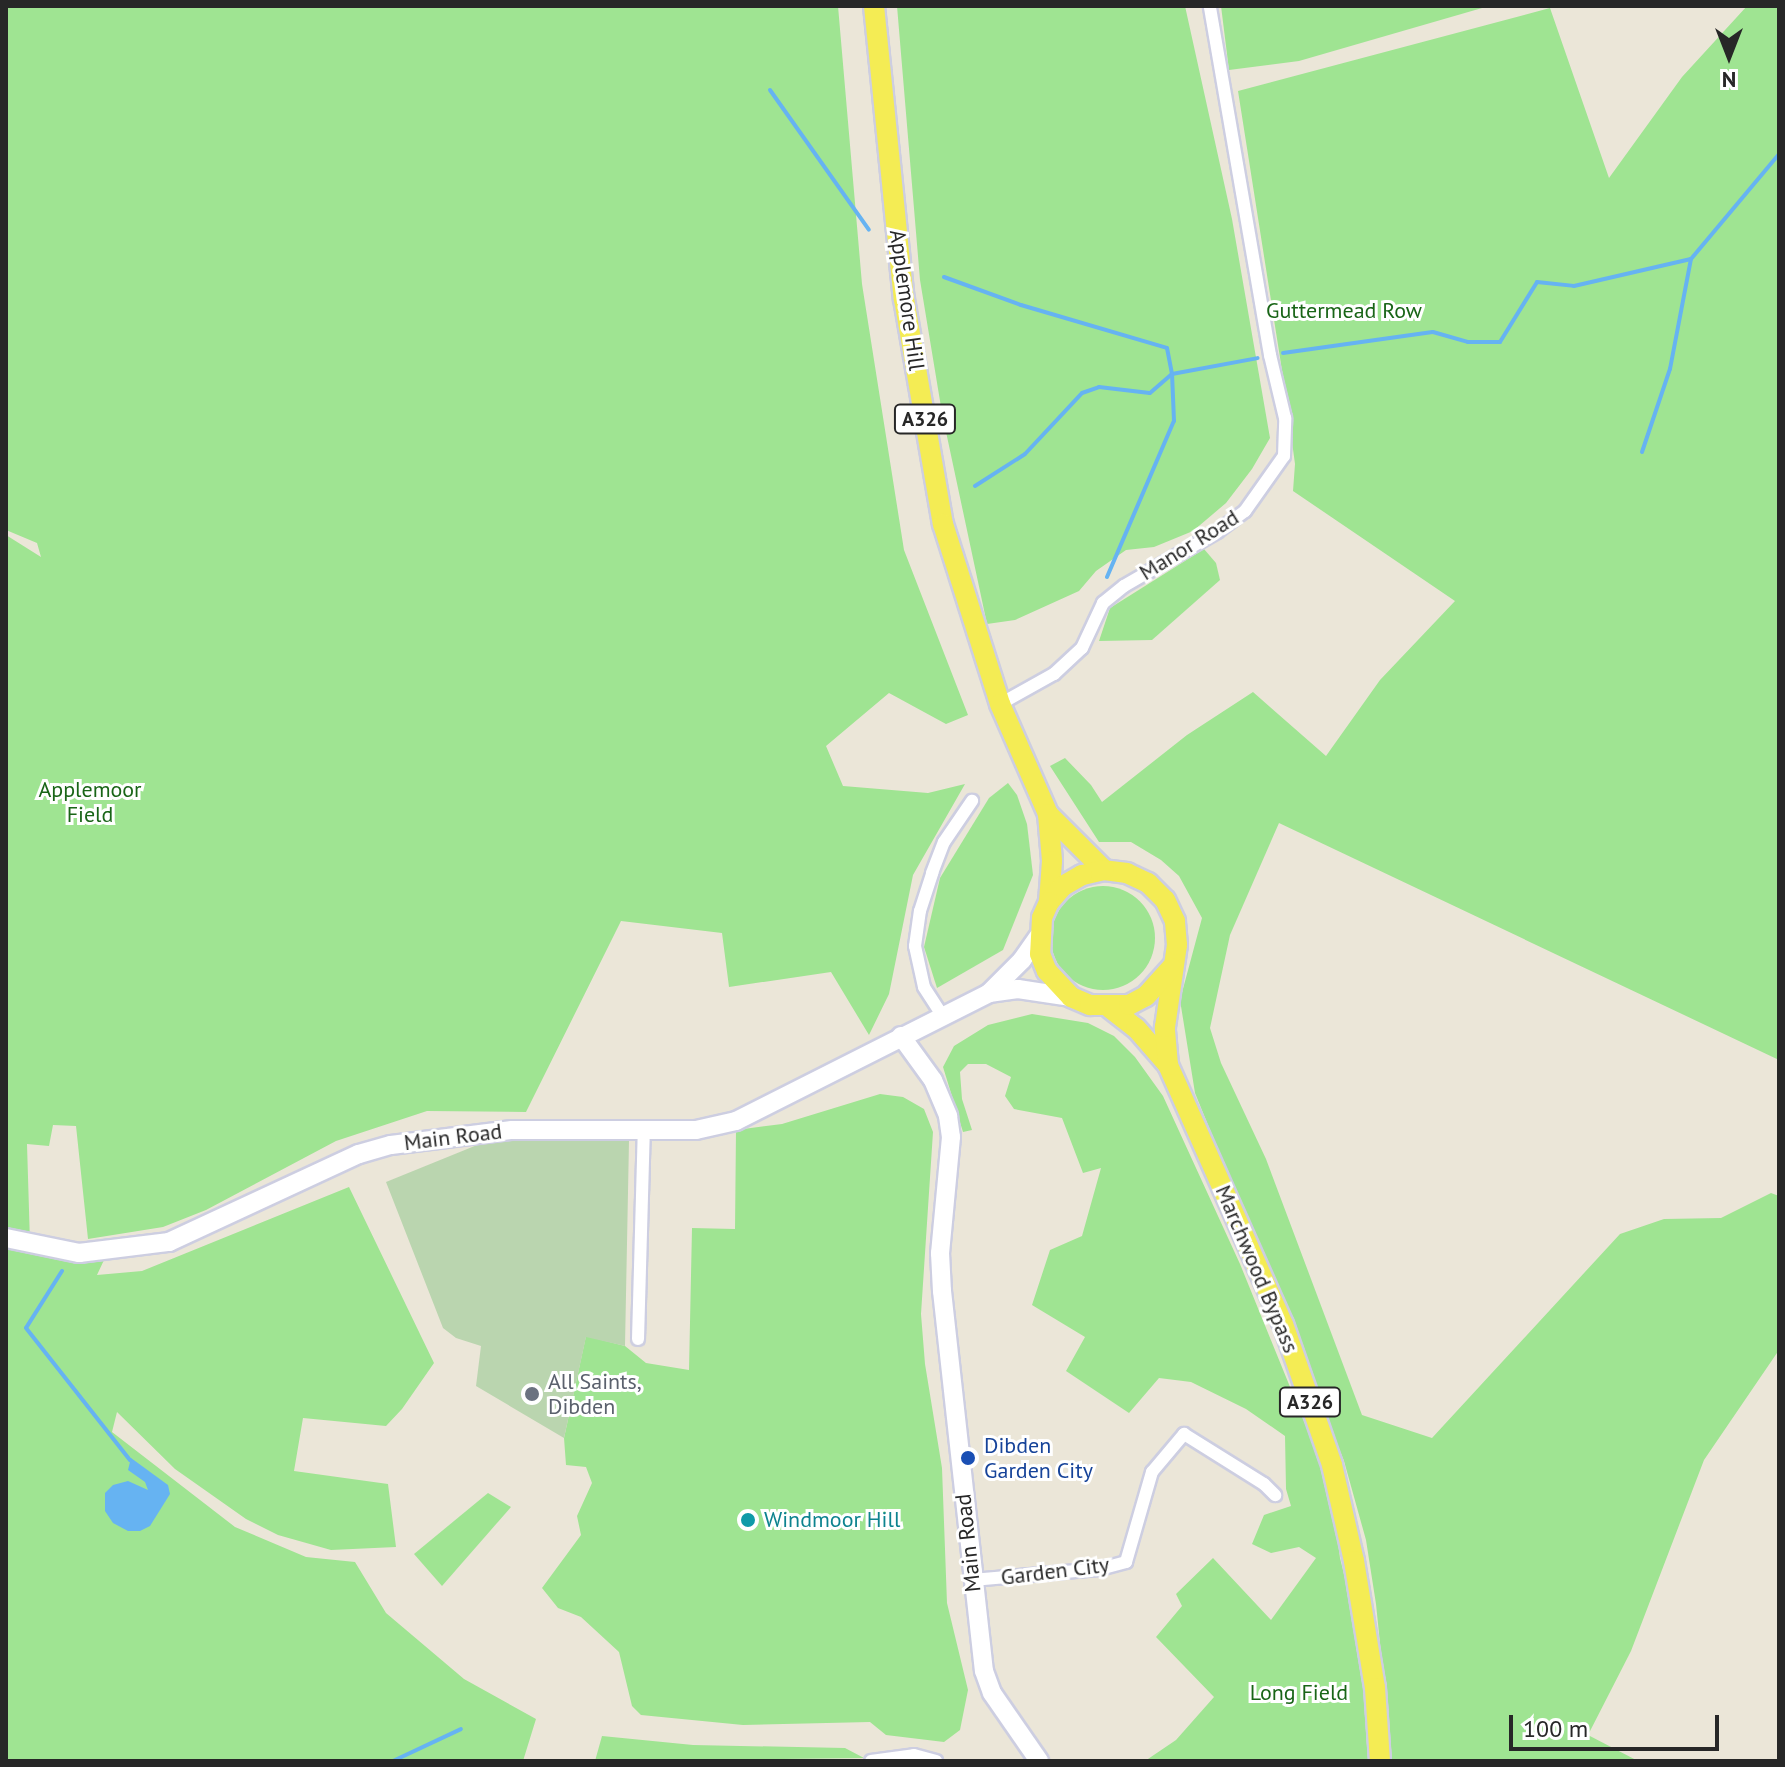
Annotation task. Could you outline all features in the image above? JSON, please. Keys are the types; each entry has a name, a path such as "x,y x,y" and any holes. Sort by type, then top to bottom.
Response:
{"main road":[{"name":"Applemore Hill","path":"874,6 904,299 943,524 1000,704 1048,814 1052,861 1049,902"},
{"name":"Applemore Hill","path":"1048,814 1104,870"},
{"path":"1104,870 1138,878 1165,900 1176,933 1171,968 1146,996 1129,1005 1110,1008 1090,1005 1071,997 1047,971 1039,936 1049,902 1063,886 1082,875 1104,870"},
{"name":"Marchwood Bypass","path":"1168,1065 1165,1027 1171,968"},
{"name":"Marchwood Bypass","path":"1110,1008 1136,1028 1168,1065 1283,1324 1332,1465 1357,1575 1375,1688 1380,1761"}],"street":[{"name":"Manor Road","path":"1000,704 1054,674 1082,648 1103,603 1124,586 1217,532 1245,511 1284,456 1285,418 1270,355 1210,6"},
{"path":"942,1015 924,987 915,946 920,911 944,842 972,801"},
{"name":"Main Road","path":"989,993 1022,960 1039,936"},
{"name":"Main Road","path":"6,1238 79,1253 169,1242 359,1154 391,1145 512,1130 696,1130 736,1121 989,993 1018,989 1071,997"},
{"name":"Main Road","path":"901,1036 938,1089 948,1116 951,1137 940,1253 972,1580 984,1671 992,1693 1039,1761"},
{"path":"638,1339 644,1130"},
{"name":"Garden City","path":"972,1580 1100,1569 1126,1562 1152,1472 1184,1434 1264,1484 1275,1495"},
{"path":"871,1761 914,1755 936,1761"}],"green space":[{"name":"Applemoor Field","path":"6,6 838,6 862,284 904,550 968,715 946,724 889,693 826,746 843,786 928,793 965,784 913,875 889,994 869,1035 831,972 729,987 722,933 621,921 526,1112 427,1111 336,1141 206,1210 163,1227 88,1239 76,1126 53,1125 49,1146 27,1144 30,1243 6,1238 6,535 41,557 37,543 6,530"},
{"path":"897,6 1185,6 1232,219 1270,438 1252,469 1226,503 1193,531 1154,547 1126,550 1096,571 1079,591 1015,620 987,624 942,413 920,280"},
{"path":"1221,6 1489,6 1299,61 1229,70"},
{"name":"Guttermead Row","path":"1747,6 1779,6 1779,1060 1279,823 1230,935 1210,1028 1221,1063 1266,1159 1362,1415 1432,1438 1620,1234 1664,1219 1721,1218 1771,1193 1779,1196 1779,1350 1704,1460 1631,1651 1588,1735 1638,1761 1392,1761 1376,1604 1366,1540 1344,1461 1195,1093 1180,1000 1202,918 1179,876 1161,860 1131,842 1099,842 1050,766 1065,758 1091,785 1102,802 1187,735 1253,692 1326,756 1380,680 1455,601 1293,491 1295,464 1284,383 1238,91 1550,8 1609,178 1682,77"},
{"path":"1204,549 1216,563 1220,580 1152,640 1099,641 1110,608"},
{"path":"1008,783 1017,795 1027,824 1033,875 1003,950 937,988 924,947 940,878 989,798"},
{"path":"1103,886 1123,890 1146,909 1155,938 1151,958 1132,981 1103,990 1083,986 1060,967 1051,938 1055,918 1074,895"},
{"name":"Long Field","path":"1032,1014 1088,1023 1114,1036 1135,1057 1163,1096 1240,1264 1323,1468 1332,1498 1340,1558 1355,1619 1370,1718 1372,1761 1145,1761 1176,1740 1214,1697 1156,1637 1182,1606 1176,1594 1213,1558 1271,1620 1316,1558 1299,1547 1271,1553 1252,1544 1264,1515 1291,1506 1286,1489 1285,1436 1246,1409 1191,1382 1159,1378 1129,1413 1066,1371 1085,1337 1032,1305 1050,1250 1082,1236 1101,1168 1083,1173 1062,1118 1014,1109 1005,1096 1011,1077 986,1064 968,1064 960,1072 962,1099 972,1130 963,1132 943,1067 954,1046 988,1025"},
{"path":"880,1094 903,1097 924,1109 933,1132 921,1314 925,1364 942,1468 947,1603 968,1690 960,1730 944,1742 886,1735 870,1722 743,1725 641,1715 632,1706 619,1652 581,1617 558,1608 542,1588 581,1535 577,1516 592,1483 586,1467 566,1465 564,1438 586,1336 625,1346 646,1363 689,1370 692,1228 735,1229 736,1130 782,1124"},
{"path":"512,1139 629,1141 625,1346 586,1337 564,1438 476,1386 481,1346 456,1338 443,1328 386,1182 482,1143"},
{"path":"349,1187 434,1363 402,1409 386,1426 303,1418 294,1471 388,1484 396,1547 331,1550 278,1535 246,1519 175,1469 117,1412 112,1432 235,1527 306,1557 355,1562 386,1613 464,1679 536,1719 523,1761 6,1761 6,1248 104,1260 97,1275 142,1271"},
{"path":"488,1493 511,1507 442,1586 414,1554"},
{"path":"602,1736 693,1745 845,1748 864,1758 595,1761"}],"water":[{"path":"131,1458 168,1485 170,1494 150,1526 140,1531 128,1531 113,1523 105,1511 105,1493 113,1485 128,1481 148,1490 145,1482 128,1470"}],"waterway":[{"path":"770,90 869,230"},
{"path":"1283,353 1433,332 1468,342 1500,342 1537,282 1574,286 1691,259 1779,154"},
{"path":"1642,452 1670,369 1691,259"},
{"path":"944,277 1021,305 1167,348 1172,374 1258,358"},
{"path":"975,486 1025,454 1082,393 1099,387 1150,393 1172,374"},
{"path":"1107,577 1174,421 1172,374"},
{"path":"62,1271 26,1328 130,1460"},
{"path":"393,1761 461,1729"}],"place":[{"name":"All Saints, Dibden","path":"532,1394"},
{"name":"Dibden Garden City","path":"968,1458"},
{"name":"Windmoor Hill","path":"748,1520"}]}
